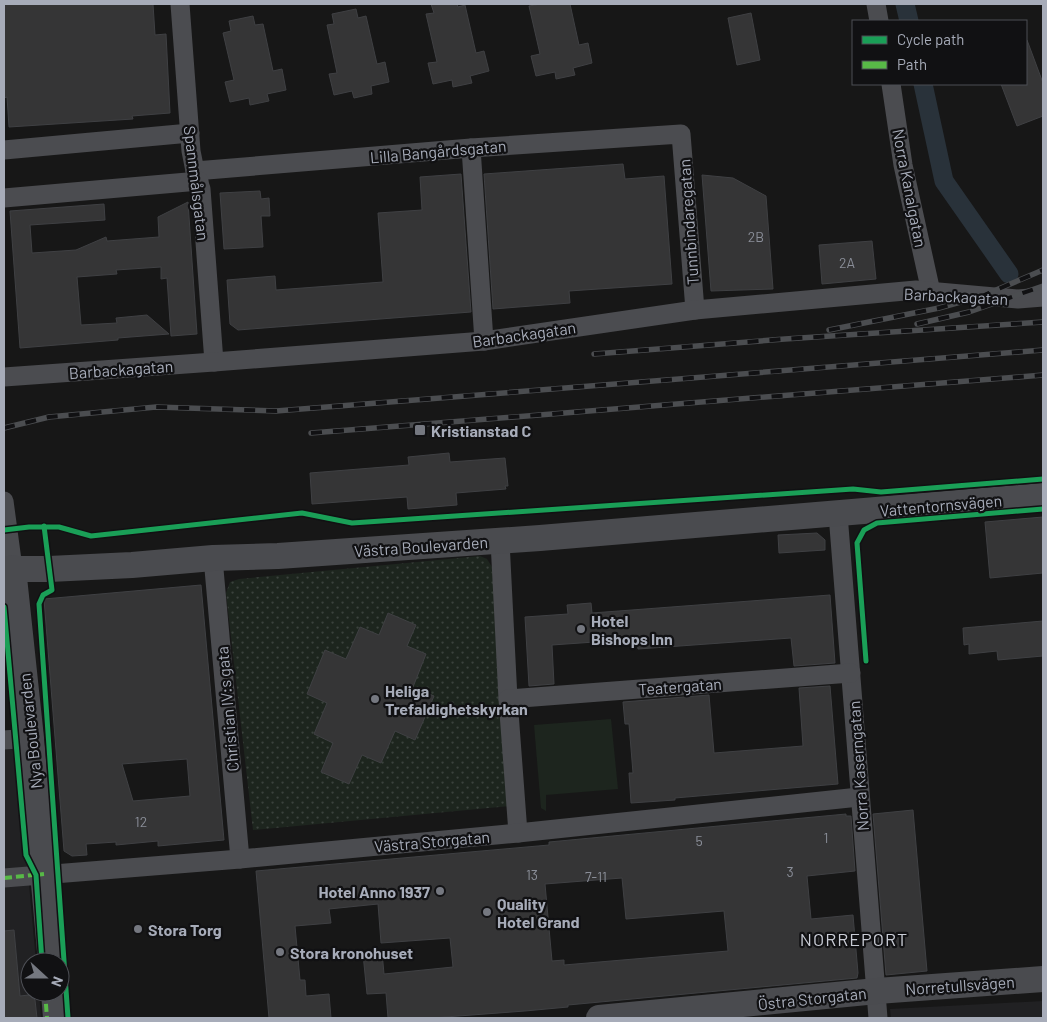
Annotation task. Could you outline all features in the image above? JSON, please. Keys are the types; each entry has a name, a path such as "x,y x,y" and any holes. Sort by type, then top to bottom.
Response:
{"street":[{"name":"Spannmålsgatan","path":"180,4 190,133 197,176 202,189 214,362"},
{"path":"876,4 880,20"},
{"name":"Norra Kanalgatan","path":"891,85 903,165 931,292"},
{"path":"4,150 190,133"},
{"name":"Lilla Bangårdsgatan","path":"4,198 471,148 681,134"},
{"name":"Tunnbindaregatan","path":"681,134 694,310"},
{"path":"471,148 484,341"},
{"name":"Barbackagatan","path":"4,377 484,341 694,310 916,290 1018,299 1043,297"},
{"name":"Vattentornsvägen","path":"838,514 1043,496"},
{"name":"Nya Boulevarden","path":"4,501 9,569 31,738 50,952"},
{"name":"Västra Boulevarden","path":"9,569 49,569 213,558 278,556 500,541 838,514"},
{"name":"Norra Kaserngatan","path":"838,514 878,1018"},
{"path":"500,541 508,699 518,833"},
{"name":"Christian IV:s gata","path":"213,558 240,859"},
{"name":"Teatergatan","path":"508,699 851,673"},
{"path":"4,740 31,738"},
{"name":"Västra Storgatan","path":"4,878 240,859 518,833 859,796"},
{"name":"Norretullsvägen","path":"877,991 1043,979"},
{"name":"Östra Storgatan","path":"599,1018 877,991"},
{"path":"55,1002 56,1018"}],"shaded area":[{"path":"480,556 487,559 492,567 510,806 253,830 226,593 230,582 239,579"},
{"path":"611,719 618,789 546,795 546,811 541,808 534,725"},
{"path":"16,739 35,952 20,952 20,1002 40,1002 41,1018 4,1018 4,740"},
{"path":"1043,1001 1043,1018 891,1018 890,1009"}],"building":[{"path":"4,4 153,4 155,35 166,34 170,113 132,116 133,119 9,127 7,97 4,98"},
{"path":"431,4 457,4 458,7 465,5 476,53 484,51 489,71 470,76 472,83 453,87 452,80 433,84 428,63 437,62 426,14 434,13"},
{"path":"570,4 579,45 588,43 592,63 573,68 575,75 556,79 555,72 536,76 531,56 540,54 529,6"},
{"path":"356,9 358,18 366,16 377,64 385,62 389,82 371,86 372,94 354,98 352,91 334,95 329,74 337,73 327,25 334,24 332,14"},
{"path":"751,13 760,60 737,65 728,18"},
{"path":"253,16 255,25 263,24 273,71 282,69 286,90 267,94 269,101 250,105 249,98 230,102 225,82 234,80 223,33 231,31 229,21"},
{"path":"1027,40 1043,83 1043,116 1017,126 1001,85 1027,85"},
{"path":"623,164 625,179 664,176 672,284 569,291 570,303 493,309 484,174"},
{"path":"461,174 471,312 238,330 230,324 227,280 275,276 276,290 383,282 378,213 422,210 420,177"},
{"path":"702,175 733,178 766,196 773,289 711,291"},
{"path":"260,191 261,199 269,198 270,216 261,216 263,247 224,249 220,193"},
{"path":"188,202 197,334 171,336 167,278 161,279 161,267 116,270 117,274 77,277 81,325 117,323 116,318 147,315 169,334 20,348 10,211 104,204 105,220 30,225 32,253 76,250 106,237 107,241 159,237 158,217"},
{"path":"872,241 876,279 822,284 819,245"},
{"path":"449,453 450,462 505,458 508,486 505,486 506,489 456,493 457,505 408,509 407,497 312,504 310,473 409,465 408,457"},
{"path":"1043,517 1043,573 990,578 985,522"},
{"path":"817,533 825,540 825,550 779,553 778,535"},
{"path":"201,585 224,840 158,846 158,841 116,845 116,842 86,844 87,855 72,856 64,851 44,599","holes":["187,759 190,796 133,801 122,764"]},
{"path":"830,595 835,663 794,666 791,638 638,649 637,639 552,645 554,684 529,686 525,617 568,614 567,605 591,603 592,613"},
{"name":"Heliga Trefaldighetskyrkan","path":"388,613 416,625 407,646 426,654 413,687 434,696 415,740 395,731 381,763 362,755 349,784 321,772 333,743 314,734 327,703 307,694 325,650 346,659 360,627 379,635"},
{"path":"1043,621 1043,656 998,660 997,651 969,654 969,644 964,645 963,628"},
{"path":"830,686 838,784 631,803 629,773 633,773 629,724 625,724 623,702 709,695 714,753 803,746 799,688"},
{"path":"913,810 927,971 886,975 873,814"},
{"path":"846,814 846,816 851,816 855,871 807,876 811,919 853,915 857,978 568,1005 568,1007 525,1011 432,1018 388,1018 386,993 367,994 363,954 382,952 384,974 453,967 450,938 381,943 378,904 329,909 331,923 295,926 300,980 305,980 306,996 329,994 331,1018 269,1018 256,871 549,845 549,842","holes":["622,878 626,919 724,911 728,951 564,965 564,960 552,961 545,884"]},
{"path":"14,930 20,1002 35,1002 37,1018 4,1018 4,931"}],"waterway":[{"path":"905,4 909,20"},
{"path":"923,85 944,181 1009,274"}],"railway":[{"path":"829,330 939,308 982,296 1043,270"},
{"path":"917,324 969,312 1043,286"},
{"path":"594,354 1043,322"},
{"path":"4,428 49,417 156,407 276,411 1043,350"},
{"path":"311,433 1043,375"}],"marked path":[{"path":"4,878 44,874"},
{"path":"46,1002 47,1018"}],"cycle path":[{"path":"4,530 29,527 59,527 91,536 302,513 352,523 853,489 881,492 1043,479"},
{"path":"866,661 857,543 864,530 877,523 1043,509"},
{"path":"44,526 52,590 43,595 39,604 68,1018"},
{"path":"4,607 26,855 36,875 41,952"}],"place":[{"name":"Kristianstad C","path":"420,430"},
{"name":"Hotel Bishops Inn","path":"581,629"},
{"name":"Heliga Trefaldighetskyrkan","path":"375,699"},
{"name":"Hotel Anno 1937","path":"440,891"},
{"name":"Quality Hotel Grand","path":"487,912"},
{"name":"Stora Torg","path":"138,929"},
{"name":"Stora kronohuset","path":"280,952"}],"district":[{"name":"NORREPORT","path":"854,939"}]}
